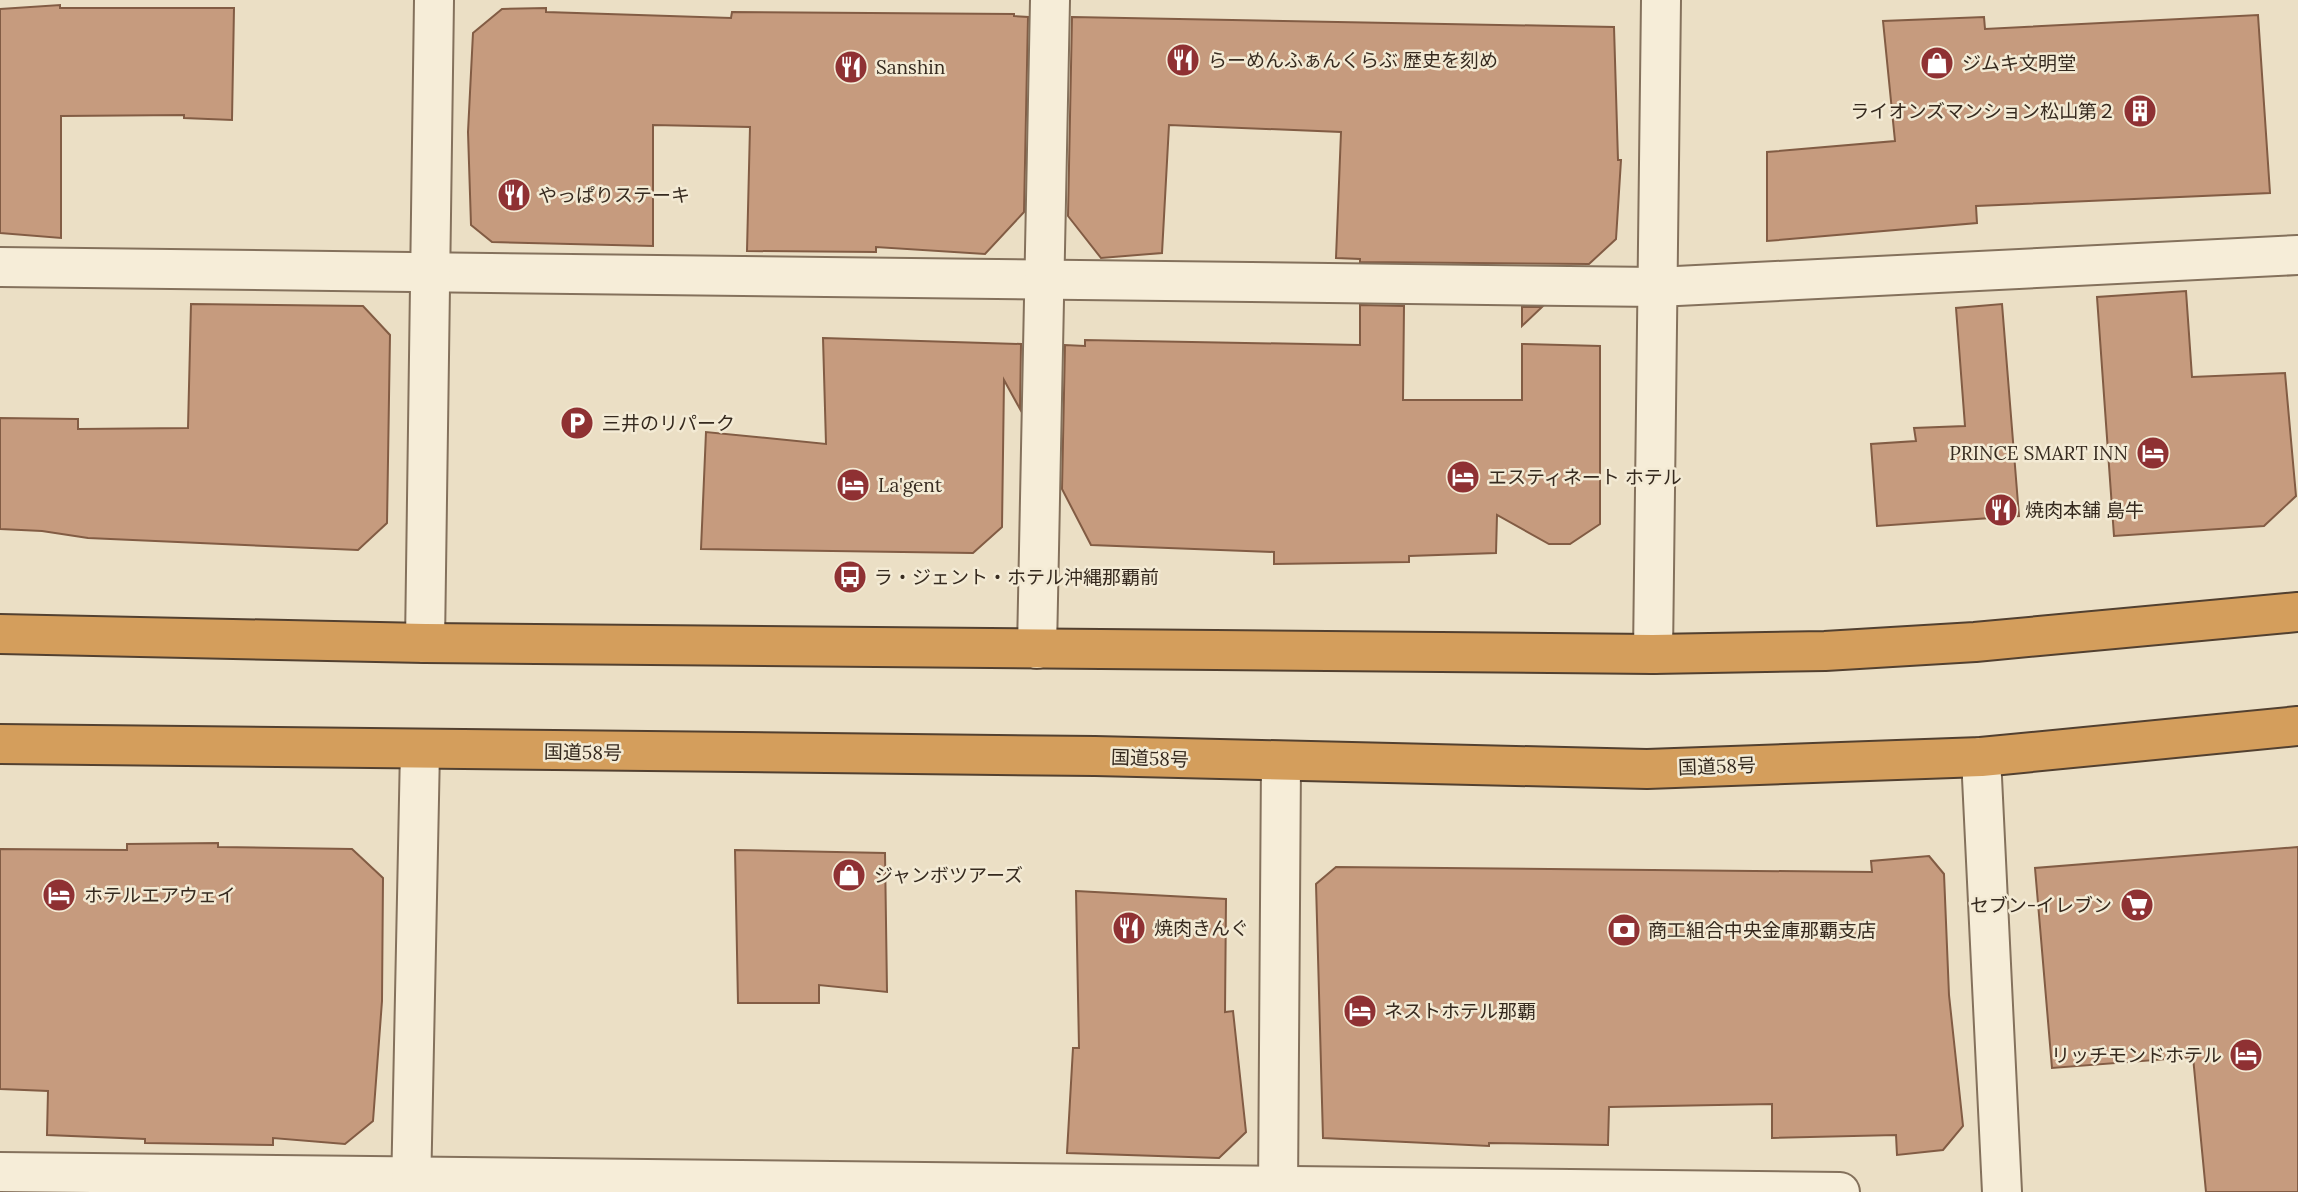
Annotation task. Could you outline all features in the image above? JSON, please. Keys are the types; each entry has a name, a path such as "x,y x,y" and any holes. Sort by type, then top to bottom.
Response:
{"highway":[{"path":"0,634 425,643 1653,654 1825,652 1975,642 2298,612"},
{"name":"国道58号","path":"0,744 1095,756 1647,769 1981,757 2298,726"}],"street":[{"path":"425,643 434,0"},
{"path":"1037,649 1050,0"},
{"path":"1653,654 1661,0"},
{"path":"0,267 1044,278 1657,288 2298,255"},
{"path":"411,1184 419,750"},
{"path":"1981,757 2002,1192"},
{"path":"1278,1188 1281,761"},
{"path":"0,1172 411,1184 1840,1192"}],"building":[{"path":"60,5 60,8 234,8 232,120 184,118 184,115 61,116 61,238 0,233 0,9"},
{"path":"546,8 546,12 731,18 732,12 1014,14 1028,17 1024,212 985,254 876,247 876,252 747,251 750,127 653,125 653,246 492,242 471,225 468,132 473,33 502,9"},
{"path":"2258,15 2270,193 1976,206 1977,223 1767,241 1767,152 1895,141 1883,21 1984,17 1985,29"},
{"path":"1072,17 1614,27 1618,160 1621,160 1616,239 1589,264 1360,262 1360,259 1336,258 1341,132 1169,125 1162,253 1101,258 1068,216"},
{"name":"PRINCE SMART INN","path":"2186,291 2192,377 2285,373 2296,496 2264,526 2114,536 2097,297"},
{"path":"191,304 363,306 390,335 387,523 358,550 88,538 42,531 0,529 0,418 78,419 78,429 188,428"},
{"path":"2002,304 2019,516 1877,526 1871,444 1916,441 1914,428 1965,426 1956,308"},
{"path":"1360,305 1404,306 1403,400 1522,400 1522,344 1600,346 1600,524 1570,544 1549,544 1497,515 1496,553 1409,556 1409,562 1274,564 1274,552 1091,545 1062,489 1065,345 1085,346 1085,340 1360,345"},
{"path":"1522,307 1542,307 1522,326"},
{"name":"La'gent","path":"823,338 1021,344 1020,409 1004,380 1002,527 973,553 701,549 706,432 826,444"},
{"path":"218,843 218,847 352,849 383,878 382,1001 373,1121 345,1144 273,1138 273,1145 145,1143 145,1139 47,1135 48,1091 0,1089 0,849 127,850 127,844"},
{"name":"リッチモンドホテル","path":"2298,847 2298,1192 2206,1192 2193,1057 2052,1068 2035,868"},
{"path":"735,850 885,853 887,992 819,985 819,1003 738,1003"},
{"path":"1929,856 1944,874 1949,995 1963,1126 1943,1150 1897,1155 1896,1135 1772,1138 1772,1104 1609,1107 1608,1145 1489,1143 1489,1146 1323,1138 1316,884 1336,867 1872,872 1871,861"},
{"path":"1076,891 1226,899 1225,1012 1233,1011 1246,1132 1219,1158 1067,1153 1073,1048 1079,1048"}],"place":[{"name":"らーめんふぁんくらぶ 歴史を刻め","path":"1183,60"},
{"name":"ジムキ文明堂","path":"1937,63"},
{"name":"Sanshin","path":"851,67"},
{"name":"ライオンズマンション松山第２","path":"2140,111"},
{"name":"やっぱりステーキ","path":"514,195"},
{"name":"三井のリパーク","path":"577,423"},
{"name":"PRINCE SMART INN","path":"2153,453"},
{"name":"エスティネート ホテル","path":"1463,477"},
{"name":"La'gent","path":"853,485"},
{"name":"焼肉本舗 島牛","path":"2001,510"},
{"name":"ラ・ジェント・ホテル沖縄那覇前","path":"850,577"},
{"name":"ジャンボツアーズ","path":"849,875"},
{"name":"ホテルエアウェイ","path":"59,895"},
{"name":"セブン-イレブン","path":"2137,905"},
{"name":"焼肉きんぐ","path":"1129,928"},
{"name":"商工組合中央金庫那覇支店","path":"1624,930"},
{"name":"ネストホテル那覇","path":"1360,1011"},
{"name":"リッチモンドホテル","path":"2246,1055"}]}
